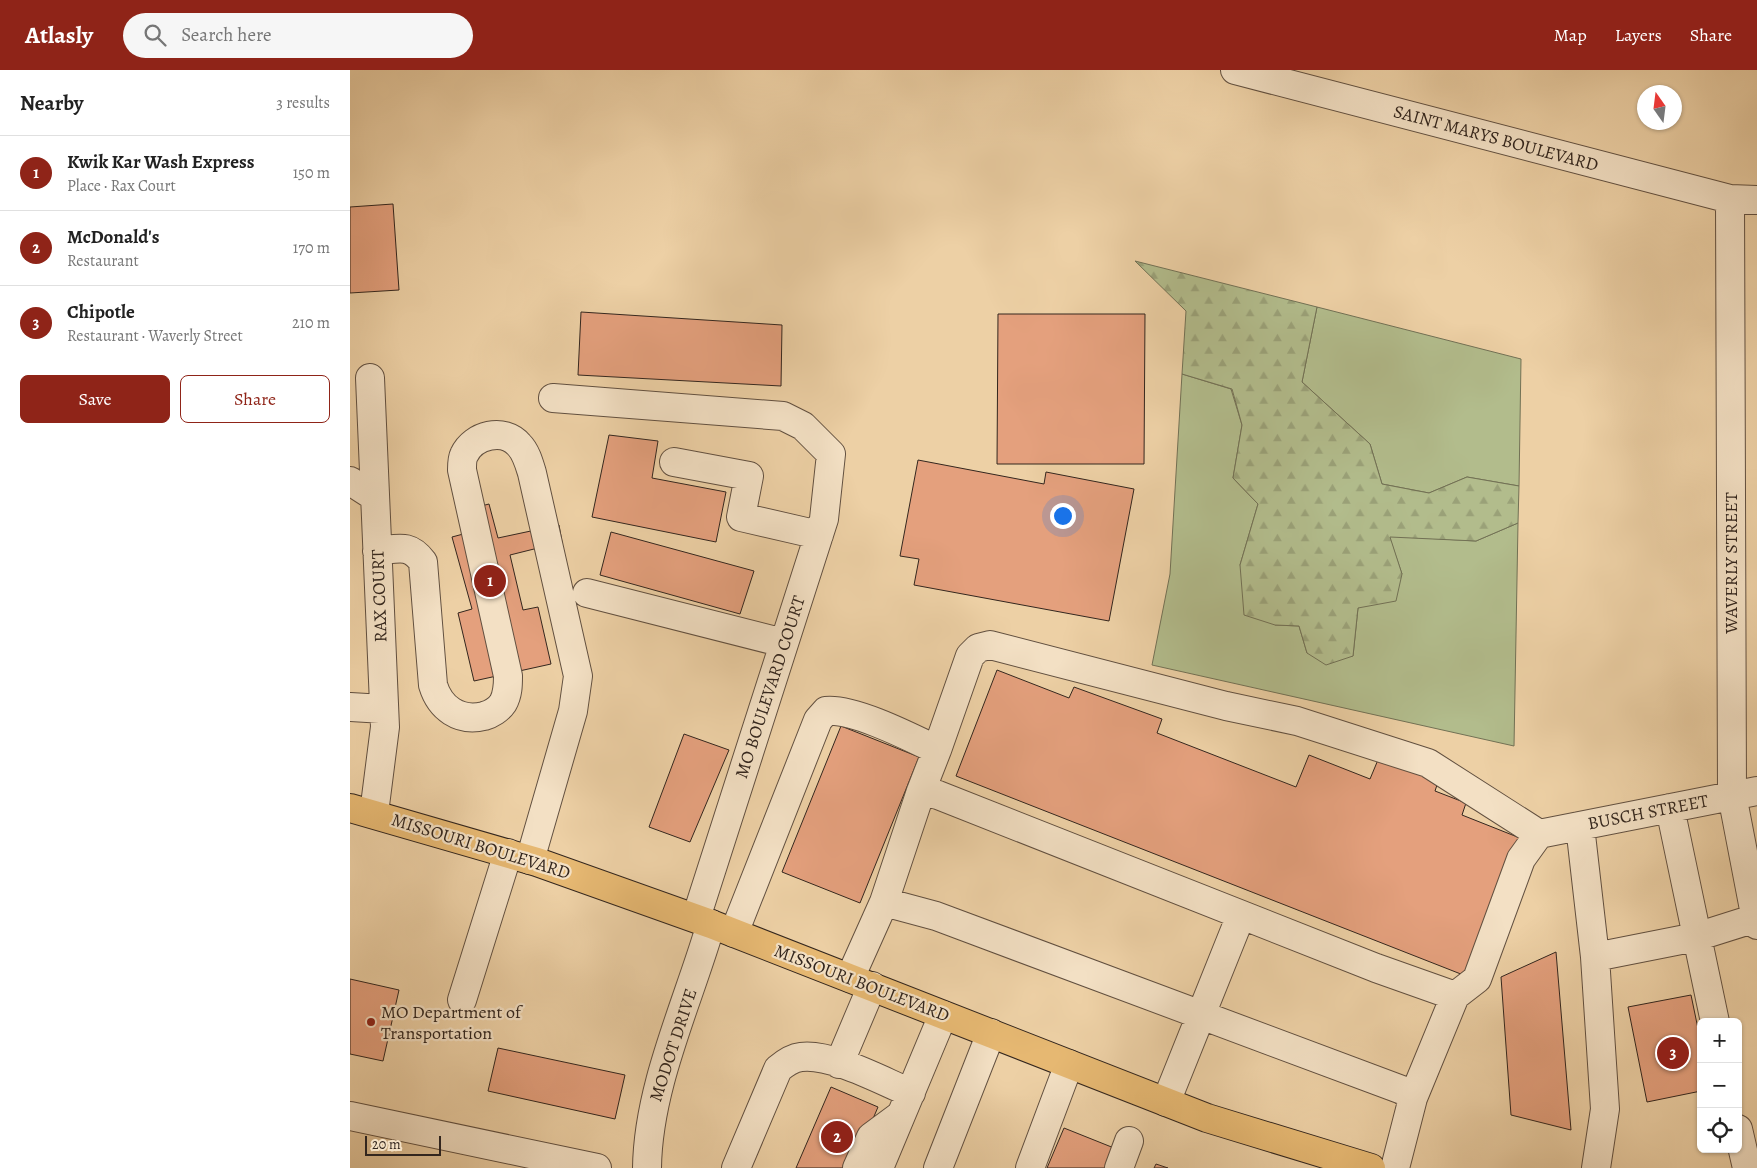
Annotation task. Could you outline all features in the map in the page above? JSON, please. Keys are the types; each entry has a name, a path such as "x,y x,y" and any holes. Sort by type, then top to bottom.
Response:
{"main road":[{"name":"MISSOURI BOULEVARD","path":"362,811 519,856 714,925 1207,1118 1371,1168"}],"street":[{"name":"SAINT MARYS BOULEVARD","path":"1235,70 1730,199 1757,200"},
{"name":"WAVERLY STREET","path":"1730,199 1744,793 1756,921"},
{"name":"RAX COURT","path":"362,811 385,727 370,378"},
{"name":"MO BOULEVARD COURT","path":"553,398 783,416 803,426 832,454 824,519 784,643 714,925"},
{"path":"377,551 402,548 415,552 423,562 433,685 437,698 448,709 460,716 474,718 490,714 502,704 508,691 508,676 462,470 464,455 472,443 487,436 504,435 519,444 532,473 578,676 573,711 519,856 462,1000"},
{"path":"674,462 749,476 741,517 819,535"},
{"path":"350,481 375,497"},
{"path":"587,593 784,643"},
{"path":"839,1064 884,902 970,656 978,648 990,645 1134,683 1298,721 1428,763 1539,834 1521,859 1477,979 1455,996 1413,1098 1395,1168"},
{"path":"350,707 384,709"},
{"path":"714,925 818,720 826,710 846,712 937,750"},
{"path":"921,792 938,795 1376,968 1455,996"},
{"name":"BUSCH STREET","path":"1539,834 1744,793"},
{"path":"1670,808 1714,1018"},
{"path":"1580,826 1595,957 1605,1109 1596,1168"},
{"path":"884,902 945,919 1391,1084 1413,1098"},
{"path":"1166,1102 1241,914"},
{"path":"1595,957 1696,937 1756,921"},
{"name":"MODOT DRIVE","path":"648,1168 648,1138 656,1093 714,925"},
{"path":"879,1168 943,1015"},
{"path":"938,1168 991,1033"},
{"path":"736,1168 778,1069 789,1060 813,1057 826,1058 907,1102"},
{"path":"755,1168 792,1074 802,1063 813,1057"},
{"path":"1030,1168 1069,1064"},
{"path":"857,1168 872,1137 877,1131 896,1121 907,1102"},
{"path":"350,1116 597,1168"},
{"path":"1119,1168 1129,1140"},
{"path":"1742,1146 1747,1168"}],"green space":[{"path":"1135,261 1317,307 1302,382 1370,444 1382,484 1429,493 1467,477 1519,486 1518,523 1476,541 1390,537 1402,574 1396,601 1358,608 1353,656 1326,665 1307,653 1299,626 1275,625 1244,615 1240,565 1258,504 1233,478 1242,425 1232,389 1182,374 1186,311"},
{"path":"1317,307 1521,359 1519,486 1467,477 1429,493 1382,484 1370,444 1302,382"},
{"path":"1182,374 1231,389 1242,425 1233,478 1258,504 1240,565 1275,625 1299,626 1307,653 1353,656 1358,608 1402,574 1389,536 1476,541 1518,523 1514,746 1152,665 1170,574"}],"building":[{"path":"393,204 399,290 350,293 350,207"},
{"path":"581,312 782,325 781,386 578,375"},
{"path":"998,314 1145,314 1144,464 997,464"},
{"path":"609,435 658,441 652,478 726,492 716,542 592,517"},
{"path":"918,460 1044,484 1046,472 1134,489 1109,621 914,585 919,559 900,556"},
{"path":"489,504 498,538 559,525 562,542 510,555 523,610 538,607 551,664 474,681 458,613 472,609 452,537 467,533 462,511"},
{"path":"611,532 754,571 740,614 600,575"},
{"path":"997,670 1069,698 1074,687 1162,719 1157,733 1296,787 1309,755 1370,779 1380,755 1439,779 1435,791 1466,803 1462,815 1525,840 1471,978 956,776"},
{"path":"841,726 919,757 860,903 782,872"},
{"path":"684,734 729,750 690,842 649,827"},
{"path":"1556,952 1571,1130 1511,1115 1501,977"},
{"name":"MO Department of Transportation","path":"350,979 399,990 383,1061 350,1054"},
{"path":"1691,995 1697,1024 1697,1092 1647,1102 1628,1007"},
{"path":"498,1048 625,1075 615,1119 488,1091"},
{"path":"831,1087 878,1107 852,1168 796,1168"},
{"path":"1064,1128 1119,1150 1111,1168 1047,1168"},
{"path":"1156,1164 1168,1168 1154,1168"}],"place":[{"name":"Kwik Kar Wash Express","path":"490,581"},
{"name":"MO Department of Transportation","path":"371,1022"},
{"name":"Chipotle","path":"1673,1053"},
{"name":"McDonald's","path":"837,1137"}]}
